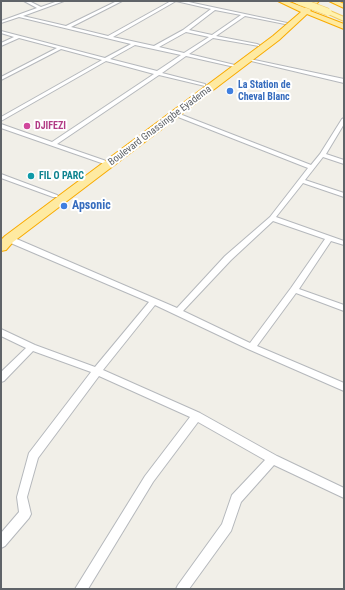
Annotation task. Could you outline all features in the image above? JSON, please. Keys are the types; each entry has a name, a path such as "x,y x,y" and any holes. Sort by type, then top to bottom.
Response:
{"highway":[{"path":"281,1 301,10 329,14 344,27"},
{"name":"Boulevard Gnassingbe Eyadema","path":"5,238 106,162 203,85 247,59 301,10 306,1"},
{"name":"Boulevard Gnassingbe Eyadema","path":"1,247 5,238 55,196 175,114 257,45 301,10 316,1"},
{"path":"332,1 344,6"}],"main road":[{"path":"306,1 329,14 344,19"},
{"path":"301,10 344,15"}],"street":[{"path":"26,1 40,8"},
{"path":"1,22 62,1"},
{"path":"67,27 120,1"},
{"path":"109,37 174,1"},
{"path":"178,1 285,23"},
{"path":"154,48 185,31 214,9"},
{"path":"53,144 215,37 244,15"},
{"path":"19,16 233,66"},
{"path":"185,31 257,45"},
{"path":"1,32 203,85"},
{"path":"1,45 19,36"},
{"path":"1,119 135,43"},
{"path":"1,79 60,48"},
{"path":"247,59 344,81"},
{"path":"175,114 311,167"},
{"path":"178,312 228,258 272,218 322,155 344,120"},
{"path":"1,126 106,162"},
{"path":"322,155 344,162"},
{"path":"1,176 55,196"},
{"path":"302,181 344,195"},
{"path":"272,218 344,243"},
{"path":"5,238 154,301 251,347 344,386"},
{"path":"251,347 294,290 329,238"},
{"path":"294,290 344,308"},
{"path":"1,542 25,514 22,496 33,456 97,371 108,360 154,301"},
{"path":"1,332 32,347 97,371 197,416 273,459 344,493"},
{"path":"1,378 32,347"},
{"path":"81,589 149,479 197,416"},
{"path":"182,589 228,527 236,499 273,459"}],"place":[{"name":"La Station de Cheval Blanc","path":"230,91"},
{"name":"DJIFEZI","path":"27,126"},
{"name":"FIL O PARC","path":"31,176"},
{"name":"Apsonic","path":"64,206"}]}
